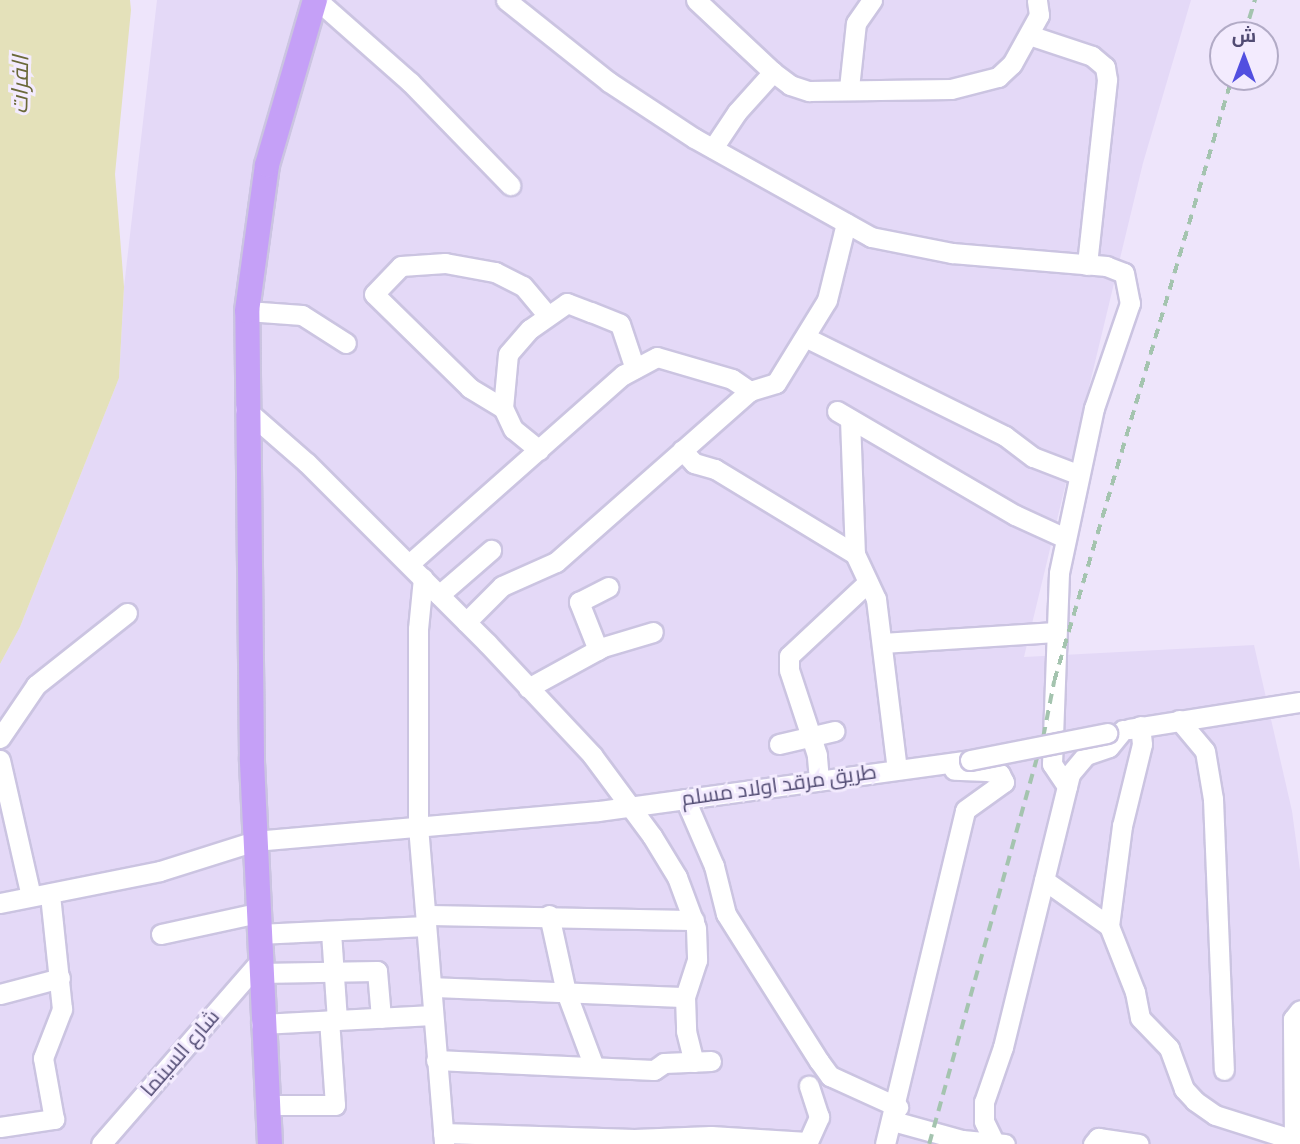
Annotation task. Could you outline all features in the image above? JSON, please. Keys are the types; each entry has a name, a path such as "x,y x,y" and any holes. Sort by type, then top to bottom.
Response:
{"main road":[{"path":"270,1144 257,924 245,409 247,311 267,165 316,0"}],"street":[{"path":"316,0 410,82 510,185"},
{"path":"506,0 609,82 713,148 871,237 952,253 1087,265 1124,273 1130,303 1094,408 1077,474 1065,538 1056,632 1052,764 1067,786"},
{"path":"696,0 773,72 790,85 809,91 849,88 951,89 998,77 1012,64 1029,36 1041,5"},
{"path":"849,88 856,23 872,0"},
{"path":"1029,36 1092,56 1105,67 1096,202 1087,265"},
{"path":"713,148 737,112 773,72"},
{"path":"466,622 502,586 556,562 750,391 776,383 807,338 827,300 846,223"},
{"path":"503,408 470,387 374,294 401,266 445,263 495,272 523,286 547,315"},
{"path":"539,450 513,429 503,408 508,354 547,315 566,303 620,324 635,369"},
{"path":"247,311 302,315 346,343"},
{"path":"807,338 1005,436 1033,457 1077,474"},
{"path":"750,391 732,379 657,357 635,369 539,450 416,571 418,826 443,1139 621,1141 711,1136 807,1143 819,1117 809,1086"},
{"path":"245,409 307,463 416,571 592,755 627,807 652,836 677,877 694,920 697,960 685,997 686,1031 703,1061 664,1063 654,1070 436,1060"},
{"path":"897,769 876,599 855,554 843,415 1015,515 1065,538"},
{"path":"682,450 694,463 715,469 855,554"},
{"path":"439,595 491,550"},
{"path":"819,780 810,734 789,670 789,656 868,582"},
{"path":"597,649 579,602 608,587"},
{"path":"0,738 36,685 127,613"},
{"path":"528,688 597,649 653,632"},
{"path":"882,643 1056,632"},
{"name":"طريق مرقد اولاد مسلم","path":"0,903 160,871 255,841 627,807 970,760 1179,720 1300,702"},
{"path":"1179,720 1205,751 1213,799 1224,1070"},
{"path":"998,1144 984,1121 984,1102 1003,1047 1070,774 1086,755 1109,747 1124,730 1142,744 1122,826 1109,926 1135,992 1140,1018 1169,1048 1184,1089 1215,1115 1285,1141 1293,1019 1300,1010"},
{"path":"779,744 810,734 835,731"},
{"path":"0,760 40,895 60,978 62,1009 43,1058 54,1119 0,1127 5,1144"},
{"path":"885,1144 895,1114 965,810 1004,782 1000,774 987,771 926,765"},
{"path":"685,799 713,866 726,914 830,1076 895,1114 962,1140 998,1144"},
{"path":"1044,880 1109,926"},
{"path":"161,934 257,924 331,932 426,920 549,915 694,920"},
{"path":"549,915 566,992 594,1067"},
{"path":"268,1105 335,1105 331,932"},
{"path":"259,967 334,972 377,971 381,1018"},
{"name":"شارع السينما","path":"101,1144 259,967"},
{"path":"0,994 60,978"},
{"path":"432,987 685,997"},
{"path":"261,1024 433,1015"},
{"path":"1093,1144 1098,1138 1139,1144"}],"shaded area":[{"path":"157,0 1191,0 1143,163 1024,657 1254,645 1292,811 1300,870 1300,1144 0,1144 0,664 20,627 119,378 124,287"}],"water":[{"name":"الفرات","path":"0,0 130,0 131,10 115,174 124,287 119,378 20,627 0,664"}],"railway":[{"path":"1248,21 1255,0"},
{"path":"929,1144 1043,737 1054,681 1228,91"}]}
